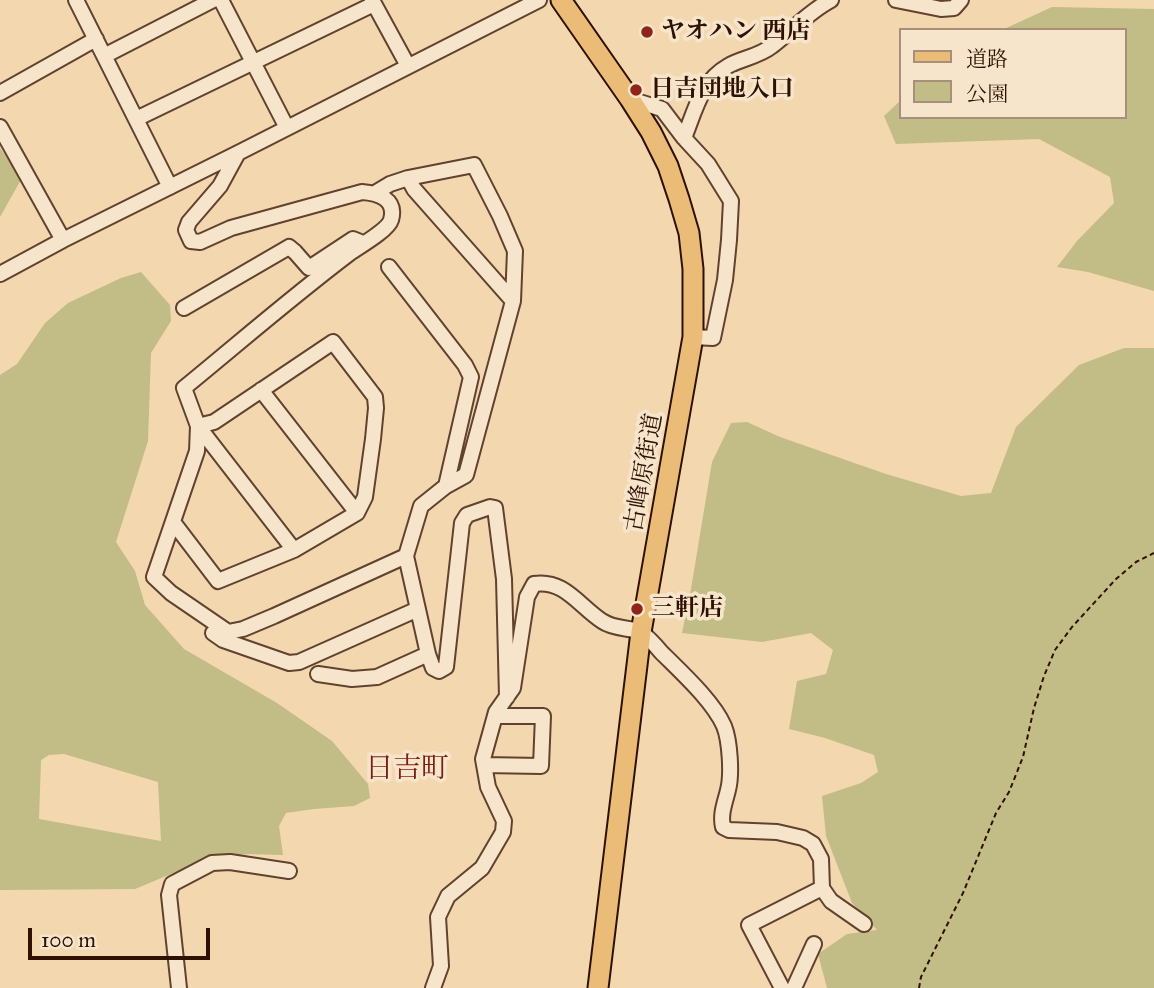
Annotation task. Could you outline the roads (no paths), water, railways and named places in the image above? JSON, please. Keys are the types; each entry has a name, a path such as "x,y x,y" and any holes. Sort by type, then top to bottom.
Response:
{"main road":[{"name":"古峰原街道","path":"561,0 630,99 668,166 689,233 693,269 693,337 641,632 598,988"}],"street":[{"path":"76,0 170,187"},
{"path":"104,56 213,0"},
{"path":"221,0 287,128"},
{"path":"0,274 539,0"},
{"path":"684,138 704,86 713,77 729,65 770,48 815,8 831,0"},
{"path":"896,0 941,9 954,8 961,0"},
{"path":"136,119 373,2 408,66"},
{"path":"0,93 96,39"},
{"path":"630,99 662,109 708,164 731,201 725,280 713,338 693,337"},
{"path":"0,127 63,240"},
{"path":"238,153 220,186 189,222 186,230 191,242 200,242 231,228 362,192 375,193 386,198 392,209 391,222 382,230 330,268 184,387 198,426 294,550"},
{"path":"375,193 408,178 474,164 515,251 513,301 466,475 446,486 421,506 406,556 428,654 433,668 439,671 446,667 462,523 467,515 490,507 495,508 504,579 506,697"},
{"path":"408,178 414,189 513,301"},
{"path":"184,308 289,247 309,268 353,239 363,243"},
{"path":"389,267 465,365 471,377 446,486"},
{"path":"173,522 218,581 294,550 357,513 365,497 375,397 333,342 214,422 198,426"},
{"path":"261,390 357,513"},
{"path":"198,426 197,451 154,577 176,596 228,632 274,616 406,556"},
{"path":"433,988 442,966 438,917 448,896 482,868 503,832 504,821 488,788 483,759 495,716 513,688 527,597 534,584 543,583 563,588 601,621 613,627 641,632 687,678 712,707 724,727 729,751 729,787 721,818 723,827 729,830 777,832 803,838 813,844 821,859 822,888 831,901 864,924"},
{"path":"176,596 182,611 223,640 289,663 299,662 418,609"},
{"path":"318,674 352,679 377,677 428,654"},
{"path":"484,765 541,766 544,716 495,716"},
{"path":"179,988 169,895 172,884 212,863 230,862 289,871"},
{"path":"782,988 749,925 822,888"},
{"path":"794,988 814,944"}],"place":[{"name":"ヤオハン 西店","path":"647,32"},
{"name":"日吉団地入口","path":"636,90"},
{"name":"三軒店","path":"637,609"}],"district":[{"name":"日吉町","path":"407,770"}]}
